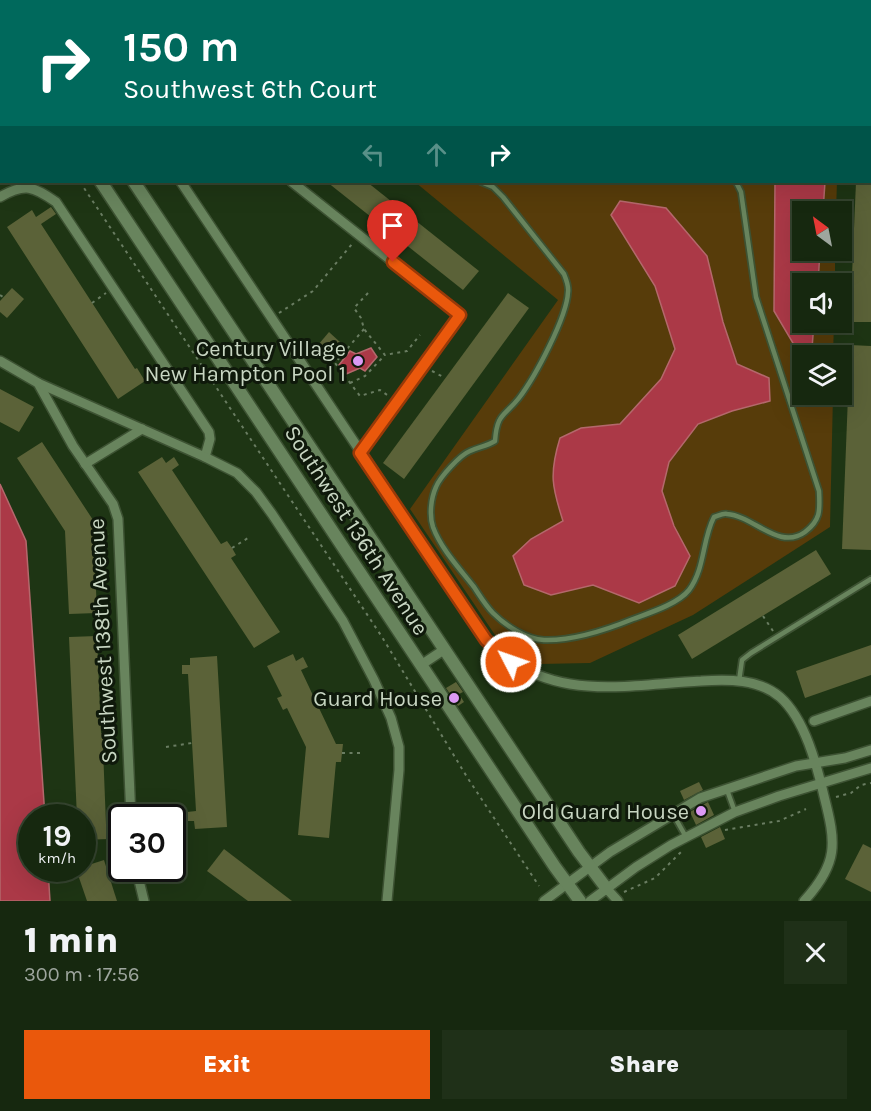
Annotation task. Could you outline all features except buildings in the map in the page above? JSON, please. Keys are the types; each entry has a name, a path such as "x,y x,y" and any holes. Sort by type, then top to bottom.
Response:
{"street":[{"name":"Southwest 136th Avenue","path":"102,183 580,901"},
{"name":"Southwest 136th Avenue","path":"135,183 590,867 608,889"},
{"path":"183,183 360,453 486,640 498,652 522,669 547,680 586,687 711,680 739,681 760,686 780,697 801,727 821,784 832,827 831,859 821,882 804,901"},
{"path":"293,183 460,315 360,453"},
{"path":"0,197 12,190 25,187 34,188 56,202 208,432 210,439 206,457"},
{"name":"Southwest 138th Avenue","path":"0,361 38,383 85,464 113,504 118,519 130,804"},
{"path":"38,383 180,444 237,473 272,514 343,621 391,718 399,747 399,770 387,901"},
{"path":"85,464 142,429"},
{"path":"421,665 445,649"},
{"path":"814,721 871,701"},
{"path":"544,901 590,867 700,798 796,766 845,758 871,750"},
{"path":"590,901 636,867 686,837 735,813 779,796 871,768"},
{"path":"139,882 144,901"},
{"path":"608,889 618,901"}],"lane":[{"path":"483,183 503,197 564,274 569,289 560,320 531,379 518,399 499,417 495,441 488,446 469,451 452,466 436,486 431,508 432,526 443,546 493,613 527,636 544,640 569,638 608,628 661,608 688,592 698,575 708,530 714,517 726,513 744,518 781,538 799,536 815,524 820,509 819,491 756,297 741,192 736,183"},
{"path":"739,681 742,660 871,579"},
{"path":"727,788 735,813"},
{"path":"673,814 686,837"}],"path":[{"path":"81,183 382,637 467,777 538,886"},
{"path":"271,318 313,291 359,236"},
{"path":"92,303 113,288"},
{"path":"368,293 354,308 361,318 364,329 385,355"},
{"path":"364,329 335,363 360,396 380,390 397,402"},
{"path":"350,384 365,376 385,355 407,351 420,335"},
{"path":"334,351 341,356"},
{"path":"424,366 445,378"},
{"path":"346,374 350,384"},
{"path":"94,532 119,537"},
{"path":"232,548 248,538"},
{"path":"763,616 776,637"},
{"path":"166,747 192,742"},
{"path":"342,753 360,753"},
{"path":"836,797 851,793 861,785 871,783"},
{"path":"722,831 779,820 806,809"},
{"path":"624,892 655,878 685,849"}],"shaded area":[{"path":"416,183 837,183 836,201 792,201 792,261 835,261 835,273 792,273 792,333 834,333 833,345 792,345 792,405 833,405 830,527 693,615 590,663 539,664 495,635 410,509 558,300"},
{"path":"775,183 825,183 824,201 792,201 792,261 819,261 819,273 792,273 792,333 813,333 812,345 794,345 774,311"},
{"path":"620,201 666,208 707,256 723,322 737,364 769,378 770,401 732,411 698,424 669,462 662,491 674,526 690,556 675,586 639,603 593,585 551,595 524,585 513,556 531,539 563,521 553,480 554,461 560,438 581,428 620,424 661,379 675,349 655,286 611,215"},
{"name":"Century Village New Hampton Pool 1","path":"371,348 377,357 365,371 360,368 346,374 339,365 350,351 356,354"},
{"path":"0,484 26,541 44,804 18,804 18,882 49,882 50,901 0,901"}],"place":[{"name":"Century Village New Hampton Pool 1","path":"358,361"},
{"name":"Guard House","path":"454,698"},
{"name":"Old Guard House","path":"701,811"}],"route":[{"path":"393,262 460,315 360,453 486,640 511,662"}]}
